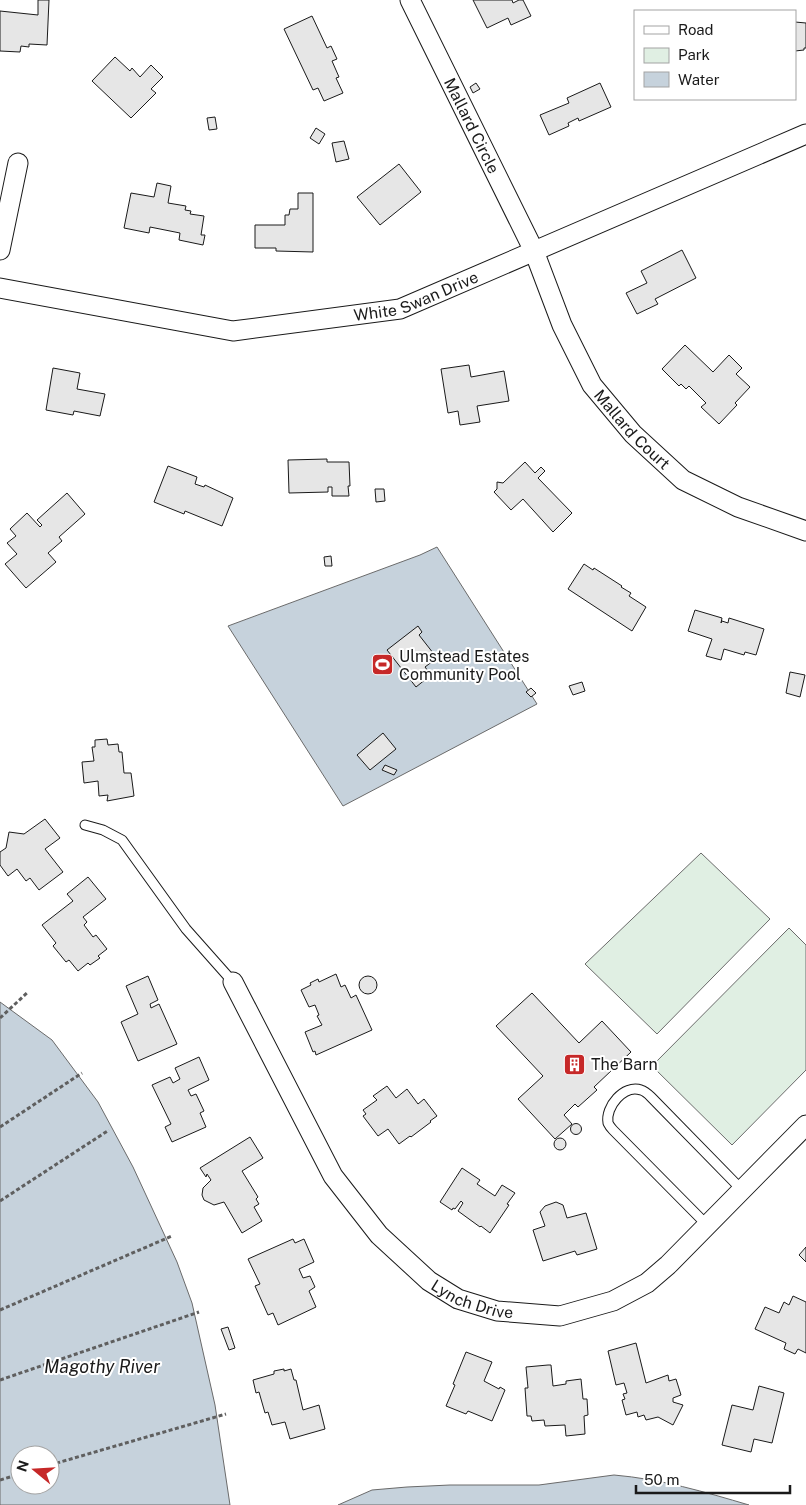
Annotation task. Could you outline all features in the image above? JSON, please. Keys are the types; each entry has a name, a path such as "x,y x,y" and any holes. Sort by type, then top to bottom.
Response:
{"street":[{"name":"Mallard Circle","path":"410,0 534,252"},
{"name":"White Swan Drive","path":"0,288 233,331 400,309 806,134"},
{"path":"0,250 18,163"},
{"name":"Mallard Court","path":"534,252 562,325 592,385 633,434 683,480 738,507 806,531"},
{"name":"Lynch Drive","path":"233,982 333,1176 379,1235 429,1281 458,1299 498,1311 560,1316 613,1301 647,1283 668,1265 806,1125"}],"lane":[{"path":"85,826 103,830 122,840 186,929 233,982"},
{"path":"707,1225 613,1130 608,1123 614,1101 623,1092 632,1089 642,1090 651,1096 742,1190"}],"path":[{"path":"0,1018 28,992"},
{"path":"0,1127 82,1073"},
{"path":"0,1201 109,1130"},
{"path":"0,1310 172,1236"},
{"path":"0,1380 199,1312"},
{"path":"60,1463 226,1414"}],"green space":[{"path":"701,853 770,919 657,1034 585,964"},
{"path":"789,928 806,945 806,1070 732,1145 652,1066"}],"water":[{"name":"Ulmstead Estates Community Pool","path":"437,547 537,704 343,806 228,626"},
{"name":"Magothy River","path":"0,1002 52,1040 98,1102 133,1167 177,1262 192,1303 215,1405 230,1505 0,1505"},
{"path":"614,1475 666,1483 749,1505 338,1505 372,1490 450,1485 539,1485"}],"building":[{"path":"38,0 49,0 47,45 29,44 29,47 21,46 20,52 0,51 0,11 38,15"},
{"path":"473,0 512,0 513,3 523,0 531,16 511,25 508,18 487,28"},
{"path":"312,16 327,48 331,46 337,59 332,61 339,77 336,78 343,93 324,101 318,88 313,90 284,29"},
{"path":"796,22 806,23 806,48 796,51"},
{"path":"115,57 130,71 132,68 140,77 151,65 163,77 151,89 156,93 131,118 92,81"},
{"path":"476,83 480,89 473,93 470,87"},
{"path":"600,83 611,107 579,121 578,118 568,123 569,126 549,135 540,115 569,103 567,98"},
{"path":"215,117 217,129 209,130 207,118"},
{"path":"316,128 325,134 319,144 310,138"},
{"path":"344,141 349,159 336,162 332,143"},
{"path":"399,164 421,192 380,225 357,197"},
{"path":"157,183 171,186 168,203 186,206 185,210 191,211 190,214 204,216 201,235 205,235 203,245 179,240 180,233 150,227 149,233 124,228 131,193 154,197"},
{"path":"298,193 313,193 313,252 276,251 276,248 255,248 255,225 285,225 285,215 289,215 290,209 298,209"},
{"path":"682,250 696,278 655,299 658,304 637,314 626,293 647,283 641,271"},
{"path":"685,345 713,372 729,355 742,368 736,374 750,387 735,403 737,405 719,424 701,407 706,403 689,386 686,389 681,384 679,386 662,369"},
{"path":"469,365 471,377 504,371 509,401 477,406 480,422 460,425 458,411 448,413 441,369"},
{"path":"53,368 80,373 77,389 105,394 100,416 74,411 73,415 46,410"},
{"path":"327,459 327,462 349,462 349,496 332,496 332,487 328,487 328,492 289,493 288,460"},
{"path":"525,462 535,473 541,467 545,471 538,478 572,513 553,532 523,499 511,510 494,492 497,489 497,482 503,483"},
{"path":"168,466 197,477 195,484 204,487 205,485 233,498 222,526 185,511 184,514 154,502"},
{"path":"375,489 384,489 385,501 376,502"},
{"path":"67,493 85,514 59,537 62,541 48,553 56,562 26,588 5,564 17,554 7,543 16,536 10,529 27,513 40,527 42,525 37,520"},
{"path":"331,556 332,566 325,566 324,557"},
{"path":"584,564 593,570 594,568 622,586 631,593 629,596 646,607 632,631 568,589"},
{"path":"695,610 722,618 721,623 722,621 728,623 729,618 764,629 756,655 745,652 744,655 724,649 721,660 706,656 712,639 688,631"},
{"path":"418,626 422,632 419,635 437,658 425,667 431,675 416,687 387,650"},
{"path":"790,672 805,675 800,697 786,693"},
{"path":"582,682 585,691 573,695 569,686"},
{"path":"531,688 536,693 531,697 526,692"},
{"path":"383,733 396,749 370,770 357,755"},
{"path":"107,739 108,745 118,744 119,752 122,752 124,773 131,773 134,796 107,801 108,795 99,796 98,781 84,783 82,762 94,761 92,747 95,747 95,740"},
{"path":"385,765 397,770 394,775 382,770"},
{"path":"45,819 60,838 45,849 63,872 39,890 30,878 26,881 17,869 8,876 0,865 0,852 6,848 9,832 24,834"},
{"path":"88,877 106,899 83,917 87,922 84,925 93,937 96,935 107,949 98,956 100,958 90,965 88,963 78,971 69,960 66,962 53,946 56,943 42,925 73,901 67,894"},
{"path":"336,974 341,987 345,985 351,998 356,995 372,1030 316,1055 305,1032 322,1025 317,1016 319,1015 315,1005 309,1007 301,990 318,979 319,982"},
{"path":"148,976 158,1000 150,1004 151,1008 159,1004 177,1044 138,1061 121,1022 138,1014 126,986"},
{"path":"368,976 374,979 377,985 374,991 368,994 362,991 359,985 362,979"},
{"name":"The Barn","path":"532,993 579,1043 602,1021 631,1052 594,1087 597,1090 578,1107 575,1104 564,1115 572,1124 555,1139 518,1099 543,1076 496,1026"},
{"path":"199,1057 209,1080 188,1090 191,1096 196,1094 204,1111 200,1113 206,1127 172,1142 165,1127 171,1124 152,1085 170,1077 173,1083 180,1079 175,1068"},
{"path":"387,1086 396,1098 407,1089 418,1104 424,1099 437,1116 399,1144 388,1129 378,1136 363,1116 366,1114 363,1110 377,1100 373,1096"},
{"path":"576,1123 582,1129 576,1135 570,1129"},
{"path":"250,1137 263,1158 242,1171 258,1197 256,1199 259,1204 254,1207 262,1221 242,1233 224,1202 214,1205 204,1200 202,1195 203,1188 211,1180 207,1174 206,1177 200,1168"},
{"path":"560,1138 566,1144 560,1150 554,1144"},
{"path":"462,1168 480,1180 477,1184 495,1196 502,1185 515,1193 490,1233 458,1211 463,1203 461,1201 452,1210 440,1202"},
{"path":"556,1202 563,1205 567,1218 586,1213 597,1249 577,1255 575,1251 543,1261 533,1230 545,1226 540,1212 545,1206"},
{"path":"293,1239 295,1243 304,1239 314,1262 299,1269 303,1278 310,1276 315,1287 309,1291 316,1307 278,1325 273,1313 268,1315 255,1286 260,1284 248,1259"},
{"path":"806,1247 806,1262 799,1255"},
{"path":"793,1296 806,1302 806,1353 798,1349 795,1354 784,1349 786,1343 755,1329 765,1307 779,1313 784,1302 789,1305"},
{"path":"228,1327 235,1348 229,1350 221,1329"},
{"path":"636,1343 646,1383 668,1375 669,1381 676,1379 681,1395 673,1398 673,1402 683,1405 673,1425 658,1417 646,1420 644,1415 638,1417 637,1412 626,1415 622,1400 625,1399 623,1394 627,1393 624,1383 616,1385 608,1351"},
{"path":"466,1352 492,1362 484,1381 505,1390 492,1421 468,1411 466,1414 446,1406"},
{"path":"551,1365 553,1386 566,1384 566,1381 581,1379 583,1399 587,1399 588,1415 584,1416 585,1434 566,1436 565,1425 545,1426 544,1420 532,1421 531,1416 527,1416 525,1388 528,1388 526,1367"},
{"path":"284,1369 284,1371 291,1369 294,1380 296,1380 303,1410 319,1405 325,1429 290,1439 285,1422 272,1425 268,1412 265,1413 259,1392 256,1393 253,1380"},
{"path":"759,1386 784,1393 772,1443 754,1439 751,1452 722,1445 732,1405 753,1410"}],"place":[{"name":"Ulmstead Estates Community Pool","path":"383,665"},
{"name":"The Barn","path":"575,1064"}]}
